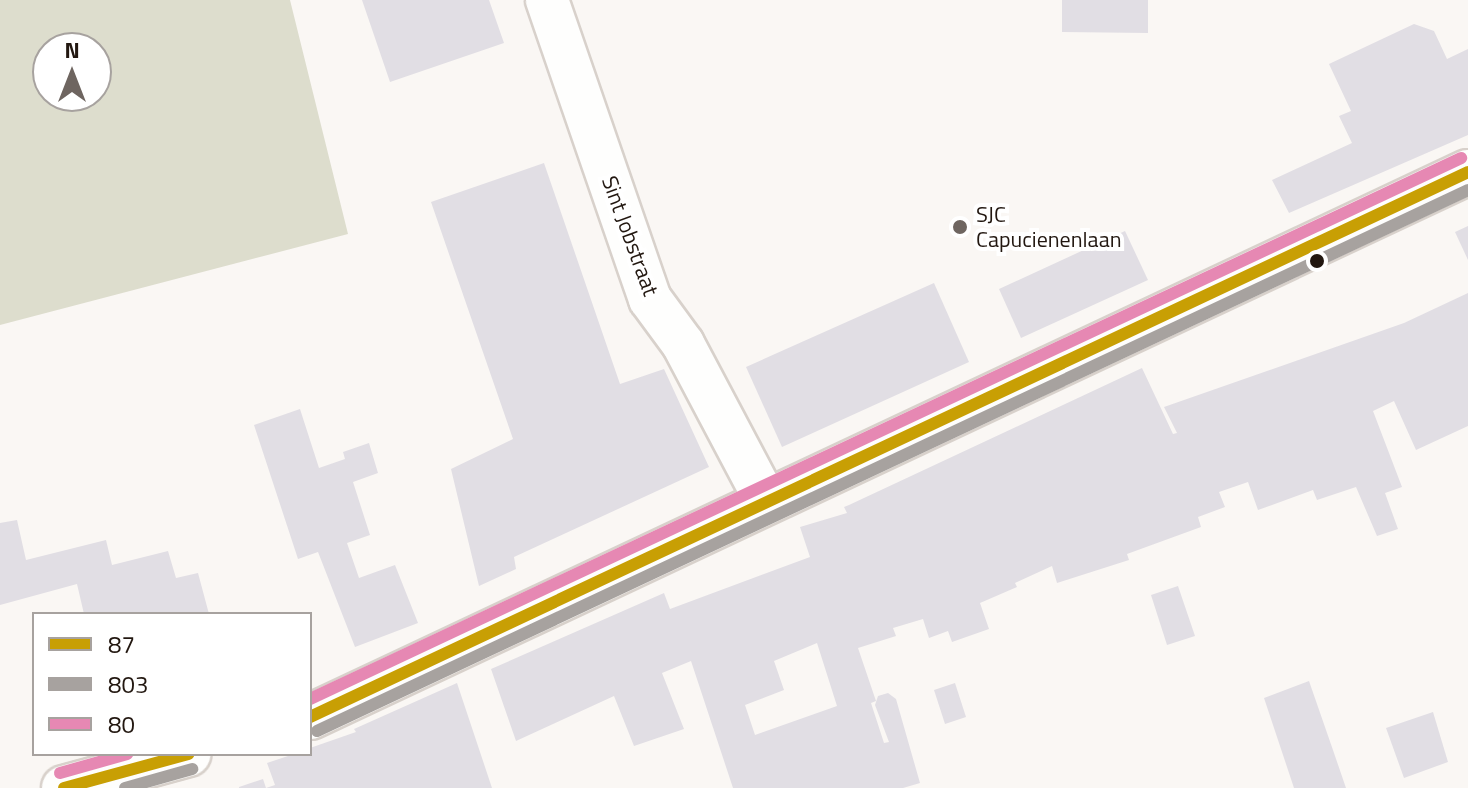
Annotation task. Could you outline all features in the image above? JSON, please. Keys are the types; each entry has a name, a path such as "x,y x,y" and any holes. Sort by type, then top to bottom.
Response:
{"street":[{"name":"Sint Jobstraat","path":"547,0 650,299 683,344 766,501"},
{"path":"312,716 1468,172"},
{"path":"64,788 181,756"}],"green space":[{"path":"0,0 290,0 348,234 0,325"}],"building":[{"path":"362,0 489,0 504,43 390,82"},
{"path":"1062,0 1148,0 1148,33 1062,32"},
{"path":"1414,24 1434,31 1447,59 1468,49 1468,135 1289,213 1272,180 1352,143 1339,116 1351,111 1329,64"},
{"path":"544,163 620,384 664,369 709,467 514,557 516,569 479,586 451,469 513,439 431,202"},
{"path":"1468,226 1468,260 1455,232"},
{"path":"1125,231 1148,280 1021,338 999,289"},
{"path":"934,283 969,362 782,447 746,367"},
{"path":"1468,293 1468,426 1416,450 1394,401 1373,411 1402,487 1385,493 1398,529 1377,536 1356,487 1317,500 1313,490 1258,510 1248,482 1219,492 1225,507 1198,517 1201,527 1127,554 1129,560 1057,583 1052,566 1015,583 1017,587 980,603 989,629 952,642 948,631 929,638 923,619 893,628 896,636 858,648 876,701 871,703 884,743 889,742 875,705 878,696 888,693 896,699 920,783 903,788 733,788 691,661 662,673 684,729 634,746 614,696 516,741 491,669 664,593 670,609 810,557 800,527 847,513 844,507 1142,368 1173,434 1177,433 1164,407 1404,323","holes":["817,643 837,706 755,735 745,705 784,690 774,661"]},
{"path":"300,409 319,468 345,459 343,452 369,443 378,473 353,482 370,535 347,543 359,578 395,565 418,623 355,647 318,552 298,559 254,425"},
{"path":"17,520 26,560 106,540 112,565 168,551 176,578 198,573 208,612 84,612 77,584 0,605 0,523"},
{"path":"1178,586 1195,636 1167,645 1151,595"},
{"path":"1309,681 1346,788 1294,788 1264,698"},
{"path":"457,683 492,788 266,788 275,785 267,763 288,756 312,756 312,747 356,732 354,729"},
{"path":"955,683 966,717 945,724 934,690"},
{"path":"1433,712 1448,762 1404,778 1386,728"},
{"path":"263,779 266,788 239,788 239,787"}],"transit line":[{"name":"80","path":"312,698 1461,158"},
{"name":"87","path":"312,716 1468,172"},
{"name":"803","path":"317,731 1468,190"},
{"name":"80","path":"60,773 120,756"},
{"name":"87","path":"64,788 181,756"},
{"name":"803","path":"125,788 192,769"}],"place":[{"name":"SJC Capucienenlaan","path":"960,227"}]}
